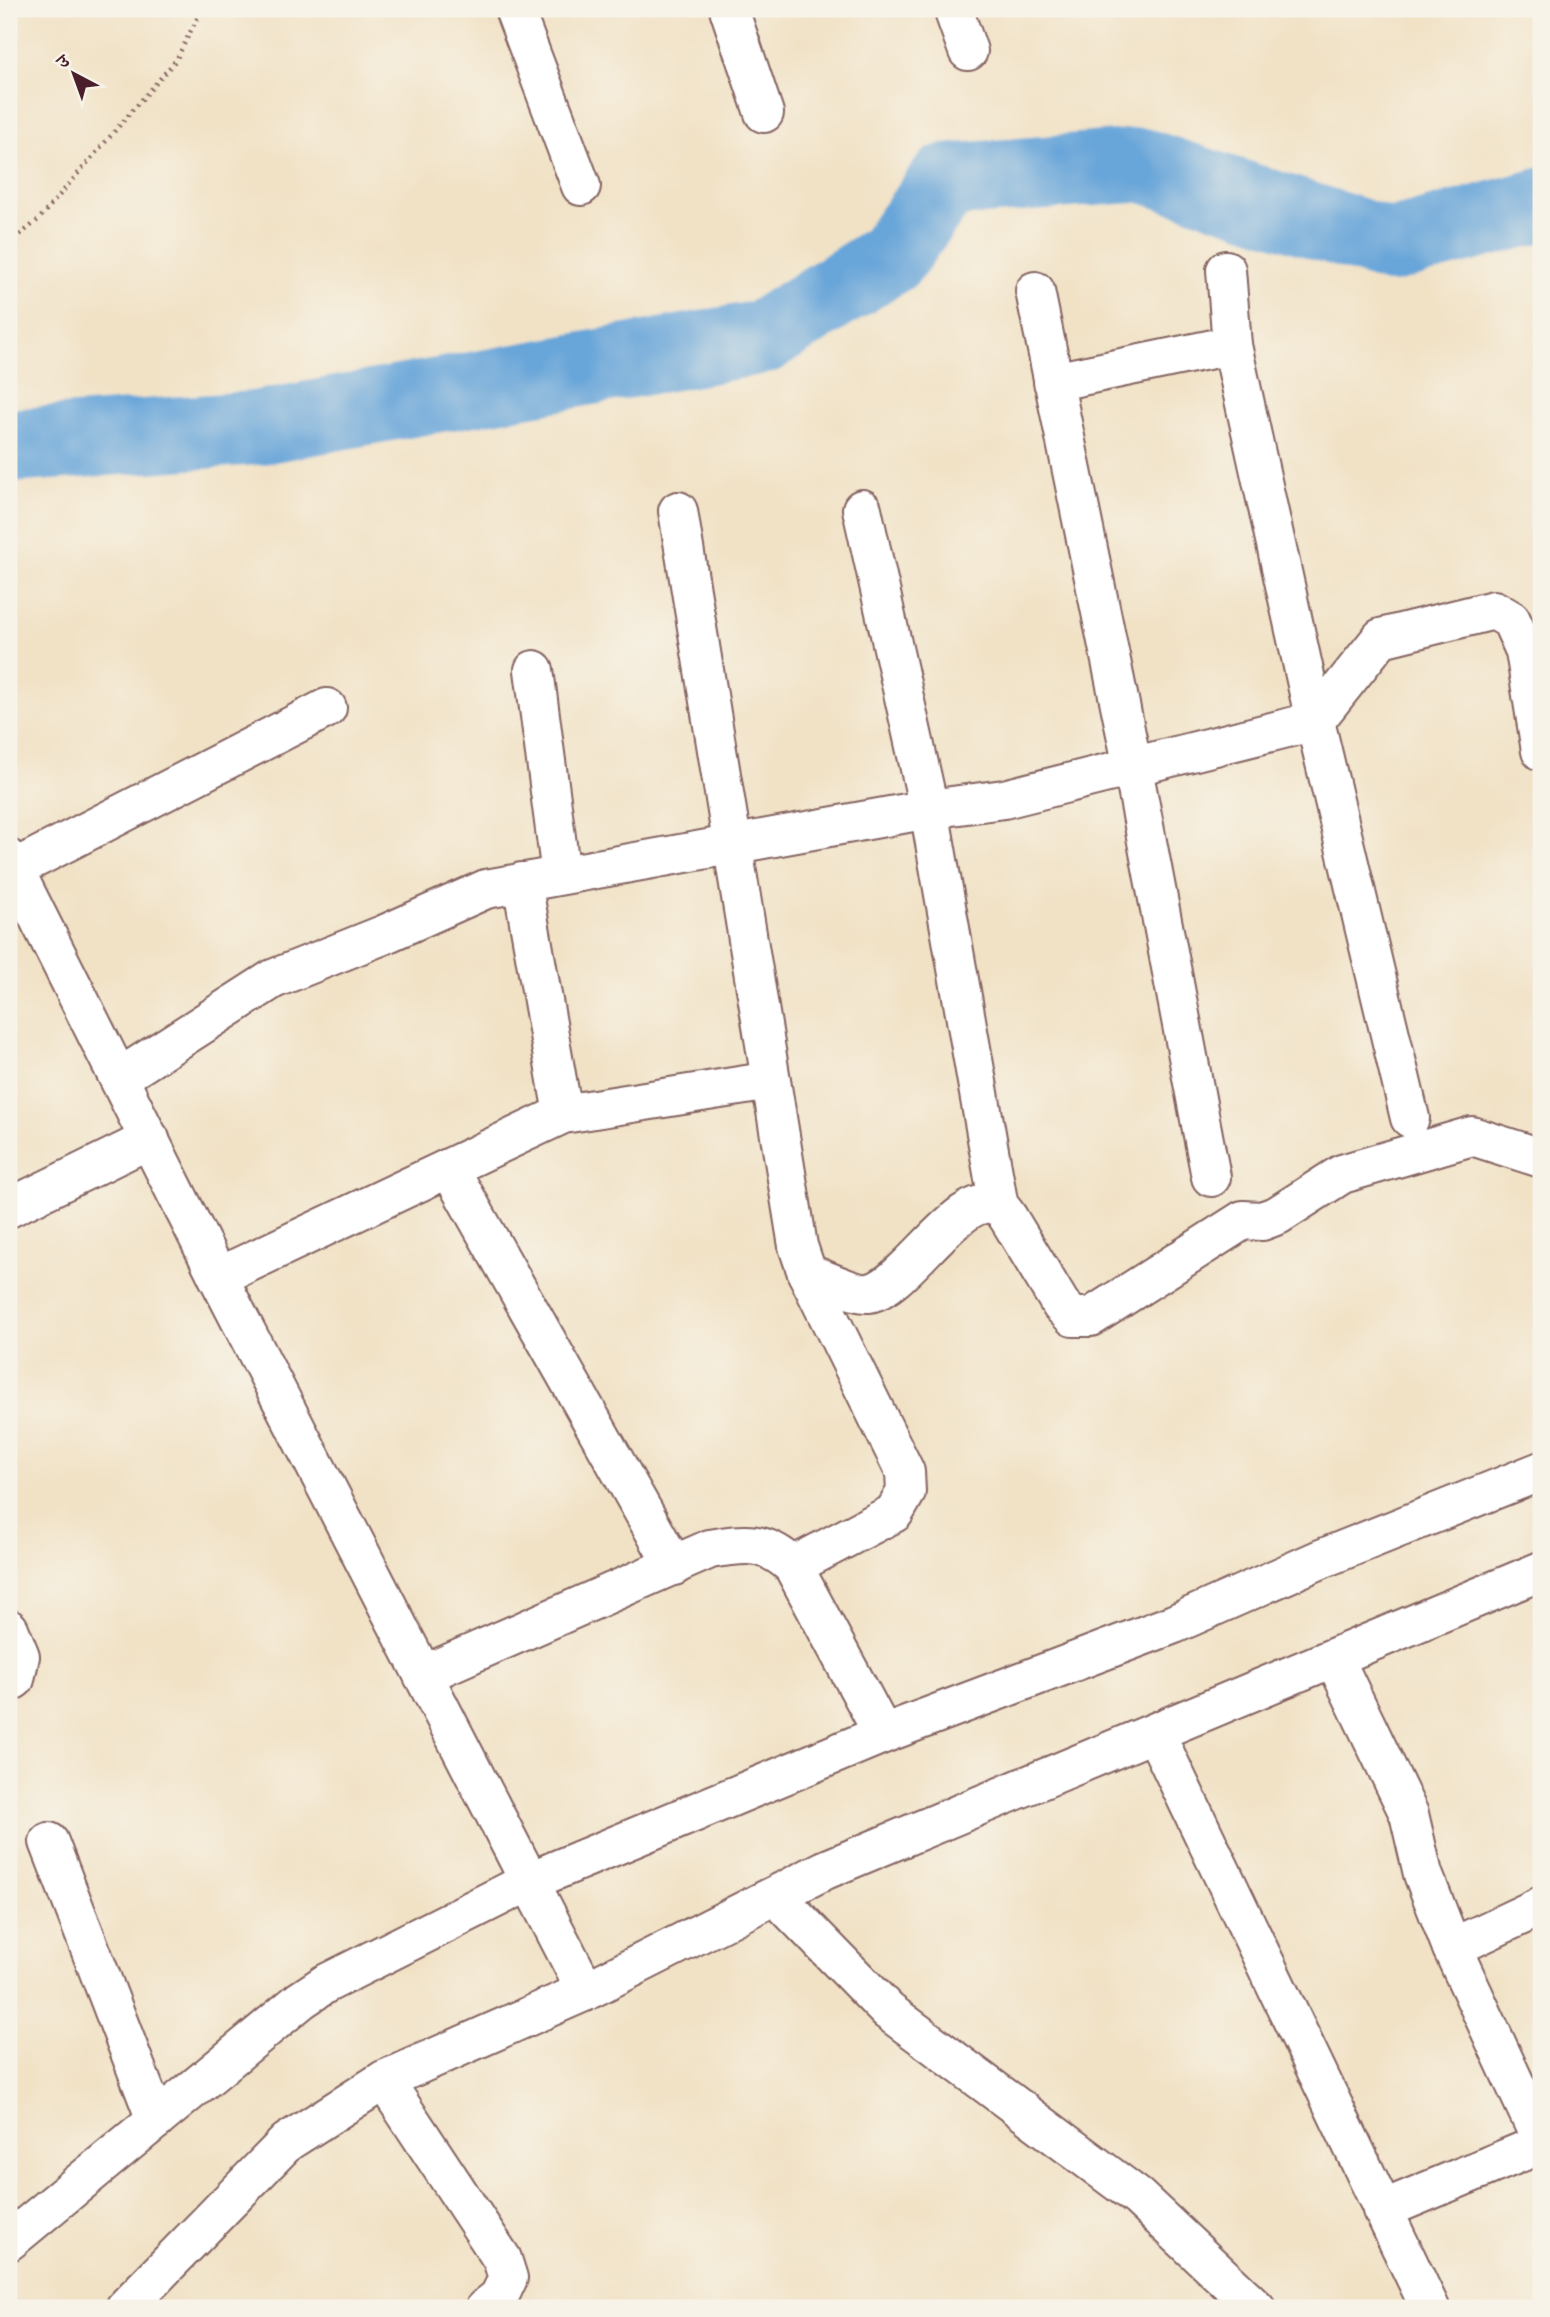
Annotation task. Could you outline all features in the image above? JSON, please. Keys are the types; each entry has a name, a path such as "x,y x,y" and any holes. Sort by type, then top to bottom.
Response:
{"street":[{"path":"514,9 581,186"},
{"path":"729,9 764,113"},
{"path":"953,9 968,51"},
{"path":"1226,270 1232,345 1315,721 1410,1118"},
{"path":"1035,290 1133,768 1211,1177"},
{"path":"1054,382 1232,345"},
{"path":"862,509 929,809 999,1207 1060,1305 1073,1317 1091,1317 1243,1220 1262,1221 1278,1215 1342,1174 1472,1136 1541,1158"},
{"path":"678,511 798,1246 807,1273 905,1472 906,1492 894,1513 793,1566"},
{"path":"119,1078 273,979 383,935 485,889 929,809 1004,799 1315,721 1381,638 1494,610 1511,620 1525,651 1541,751"},
{"path":"534,670 561,875"},
{"path":"327,708 11,864 218,1278 586,1991"},
{"path":"522,882 563,1114"},
{"path":"218,1278 563,1114 771,1080"},
{"path":"9,1208 150,1139"},
{"path":"449,1168 674,1566"},
{"path":"807,1273 866,1294 885,1289 963,1213 985,1203 999,1207"},
{"path":"9,2241 317,1989 538,1896 883,1734 1174,1624 1321,1559 1541,1471"},
{"path":"423,1675 710,1549 745,1543 776,1551 793,1566 883,1734"},
{"path":"125,2308 287,2142 384,2080 586,1991 825,1870 1541,1571"},
{"path":"9,1629 20,1656 15,1679 9,1683"},
{"path":"1334,1658 1409,1814 1423,1874 1452,1948 1541,2142 1382,2210"},
{"path":"1155,1733 1430,2308"},
{"path":"49,1842 156,2120"},
{"path":"776,1896 888,2011 1138,2197 1256,2308"},
{"path":"1452,1948 1541,1906"},
{"path":"384,2080 502,2259 508,2278 499,2297 485,2308"}],"path":[{"path":"9,244 38,220 176,60 202,9"}],"waterway":[{"path":"9,446 255,428 763,337 891,257 946,181 1142,165 1391,246 1541,205"}]}
